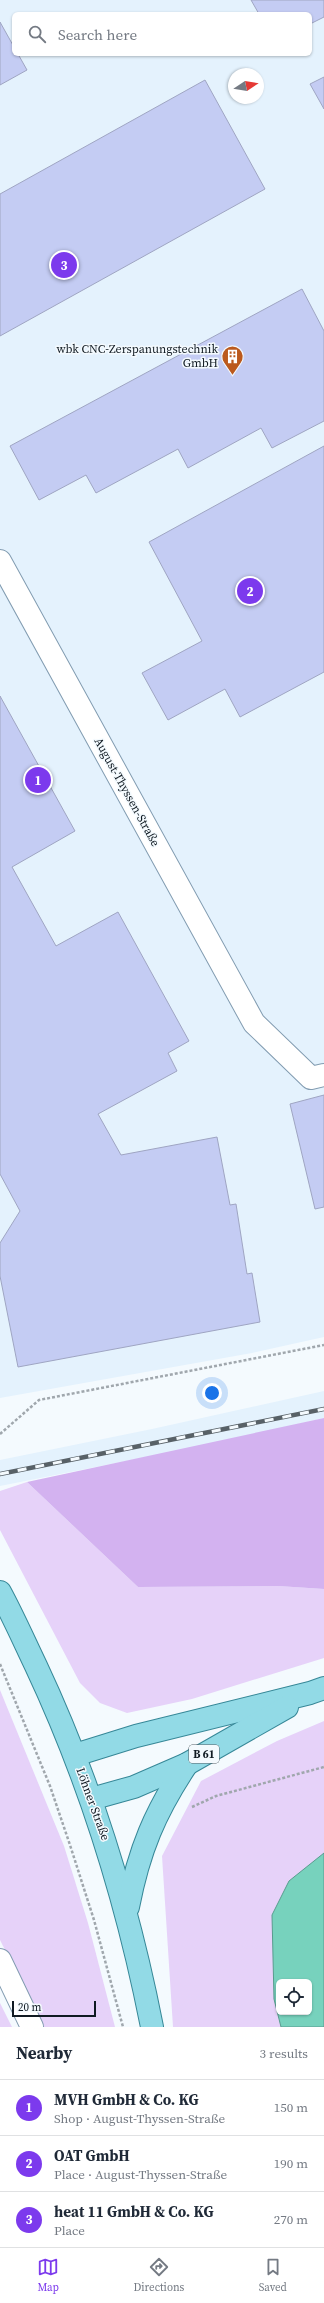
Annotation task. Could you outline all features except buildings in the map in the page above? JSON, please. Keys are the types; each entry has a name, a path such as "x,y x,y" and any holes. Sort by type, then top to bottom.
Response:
{"main road":[{"name":"Löhner Straße","path":"0,1592 48,1692 75,1755 108,1845 127,1912 152,2027"},
{"name":"B 61","path":"75,1755 136,1736 317,1691"},
{"name":"B 61","path":"91,1799 134,1787 187,1764 317,1691"},
{"name":"B 61","path":"127,1912 141,1851 154,1819 187,1764"}],"street":[{"name":"August-Thyssen-Straße","path":"0,561 254,1023 310,1078 324,1075"},
{"path":"0,1960 32,2027"}],"path":[{"path":"0,1434 39,1400 324,1345"},
{"path":"0,1664 50,1786 70,1845 94,1920 123,2027"},
{"path":"188,1812 192,1807 216,1796 324,1767"}],"shaded area":[{"path":"0,0 324,0 324,1337 252,1353 0,1398"},
{"path":"324,1391 324,1418 212,1444 0,1486 0,1460 152,1429"},
{"path":"324,1418 324,1589 278,1586 138,1587 27,1482"},
{"path":"27,1482 138,1587 278,1586 324,1589 324,1658 192,1699 127,1713 100,1703 80,1683 0,1530 0,1491"},
{"path":"0,1690 64,1846 88,1923 115,2027 44,2027 0,1940"},
{"path":"324,1721 324,1853 289,1881 272,1915 274,1999 276,2015 278,2015 281,2027 173,2027 162,1856 201,1781 277,1741"},
{"path":"324,1853 324,2027 281,2027 278,2015 312,2015 312,1979 276,1979 276,2007 274,1999 272,1915 289,1881"},
{"path":"0,2003 12,2027 0,2027"}],"railway":[{"path":"0,1474 324,1409"}],"place":[{"name":"heat 11 GmbH & Co. KG","path":"64,265"},
{"name":"wbk CNC-Zerspanungstechnik GmbH","path":"233,376"},
{"name":"OAT GmbH","path":"250,591"},
{"name":"MVH GmbH & Co. KG","path":"38,780"}]}
